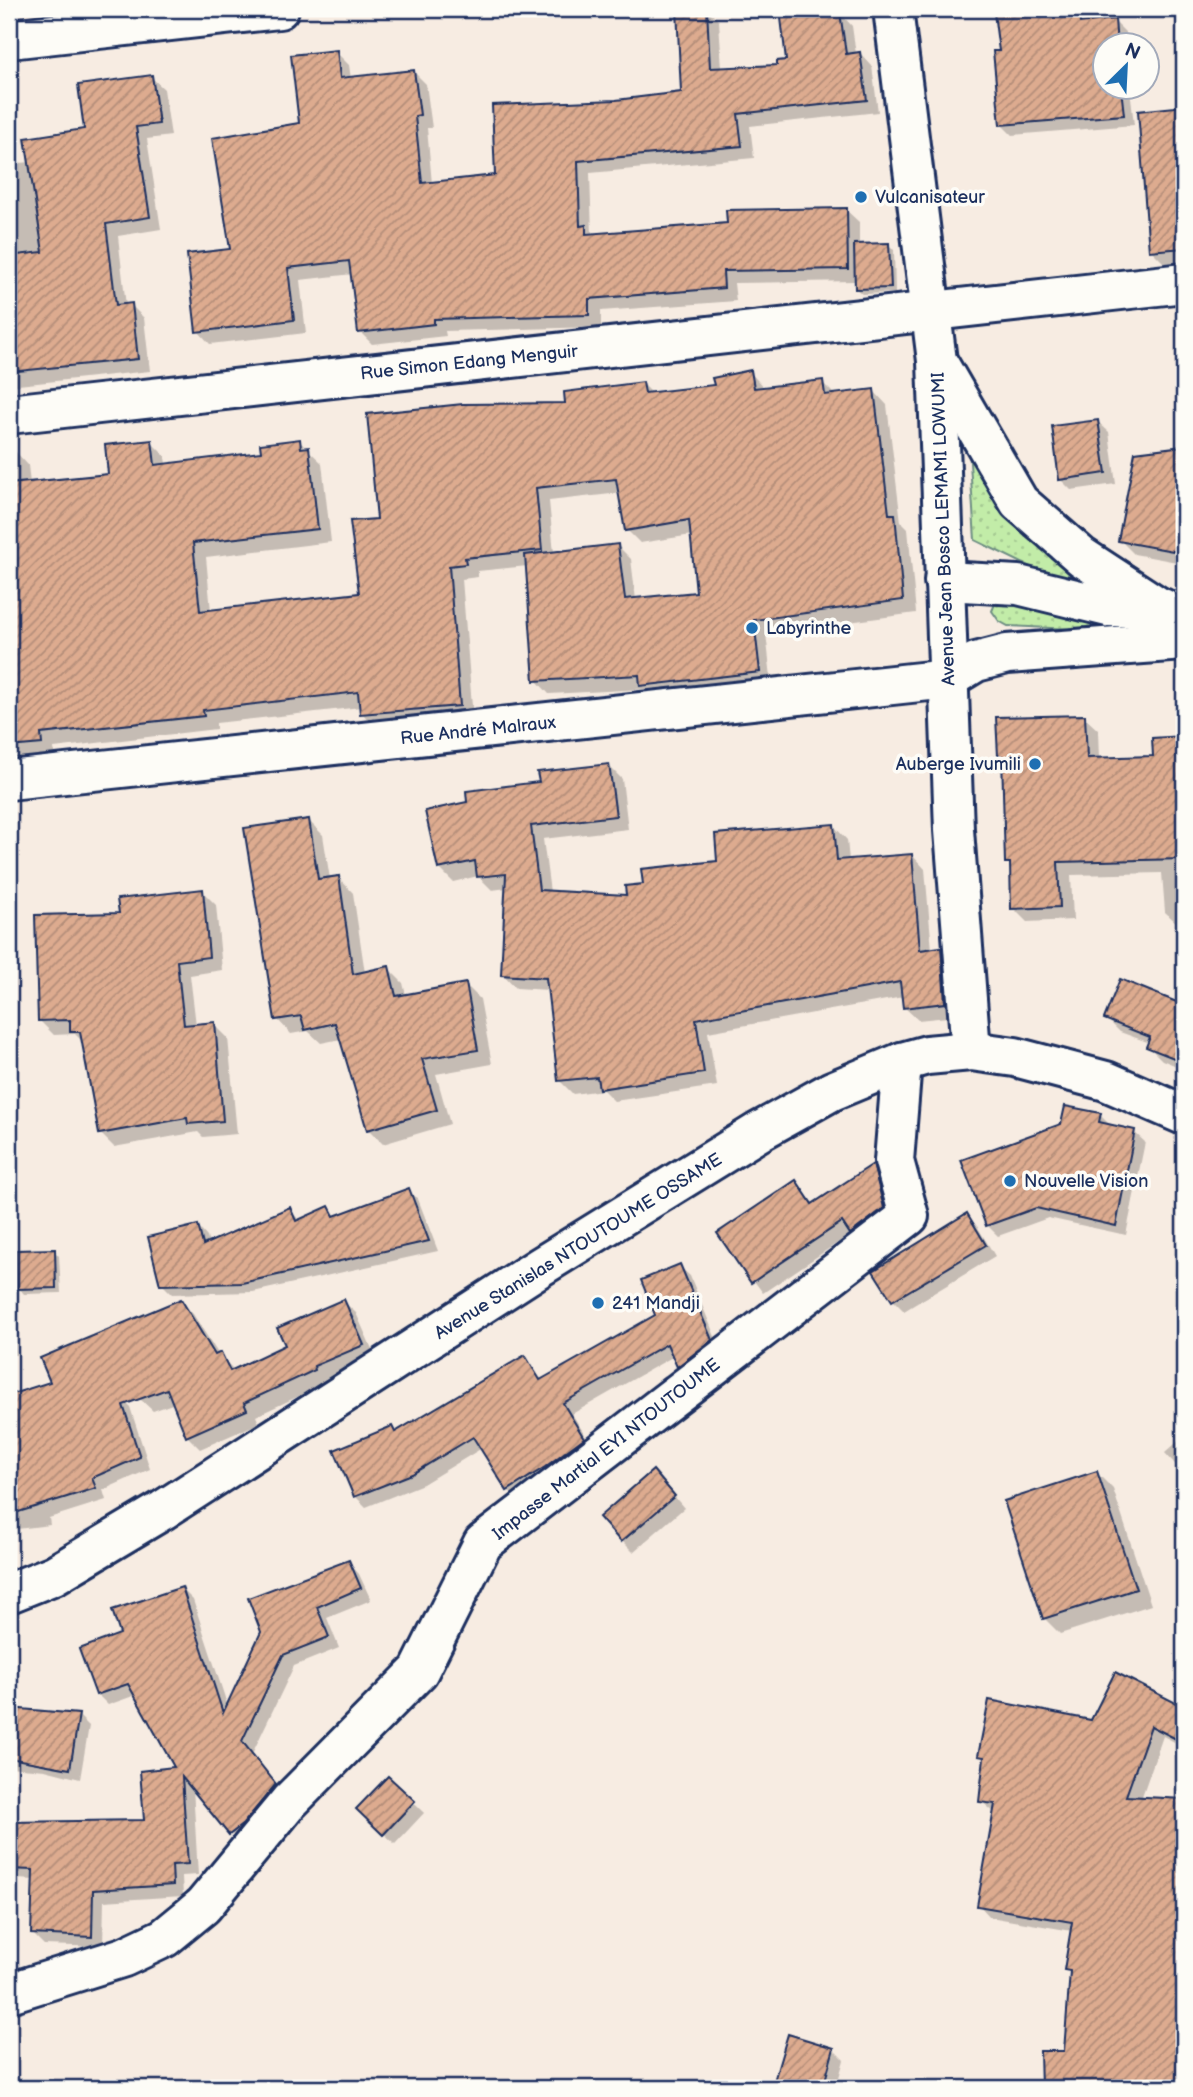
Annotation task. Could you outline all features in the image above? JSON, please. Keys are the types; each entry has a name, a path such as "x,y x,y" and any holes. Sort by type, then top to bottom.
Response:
{"street":[{"path":"9,39 279,9"},
{"name":"Avenue Jean Bosco LEMAMI LOWUMI","path":"893,9 937,361 954,830 971,1051"},
{"name":"Rue Simon Edang Menguir","path":"9,414 1184,283"},
{"path":"937,361 1019,502 1082,557 1172,610"},
{"path":"945,597 1018,585 1108,607 1172,610"},
{"path":"945,597 975,632 1054,650"},
{"path":"948,679 976,662 1007,654 1184,641"},
{"name":"Rue André Malraux","path":"9,780 948,679"},
{"name":"Avenue Stanislas NTOUTOUME OSSAME","path":"9,1593 54,1575 163,1510 540,1267 760,1131 832,1091 902,1062 927,1055 971,1051 1015,1057 1106,1081 1184,1115"},
{"name":"Impasse Martial EYI NTOUTOUME","path":"9,1993 124,1957 164,1938 203,1906 289,1802 419,1671 483,1543 909,1216 894,1161 902,1062"}],"green space":[{"path":"969,447 1014,522 1037,544 1091,583 1053,578 975,540"},
{"path":"997,599 1090,616 1092,630 1008,626 999,621 992,611"}],"building":[{"path":"677,9 707,9 710,68 777,65 777,61 786,60 781,18 840,12 846,54 860,52 867,100 738,114 742,146 578,161 580,226 586,225 586,234 727,223 726,210 847,208 848,269 723,271 724,288 589,299 589,315 434,319 434,324 358,333 349,261 288,268 294,320 196,332 187,254 230,249 212,138 299,123 291,55 337,50 340,78 414,70 420,115 415,116 422,183 495,175 492,105 616,100 681,92"},
{"path":"1024,9 1078,9 1080,23 1115,19 1116,32 1092,32 1092,102 1123,102 1124,115 1000,125 993,51 999,51 994,13"},
{"path":"152,75 159,124 136,127 150,217 106,224 116,305 132,303 138,359 9,372 9,256 43,252 25,138 84,129 78,85"},
{"path":"1184,106 1184,248 1149,251 1138,111"},
{"path":"889,243 891,288 855,289 854,244"},
{"path":"751,370 754,388 823,380 825,395 874,389 889,514 895,514 903,600 754,620 760,672 640,686 639,675 534,681 525,555 618,544 625,599 696,592 689,520 625,531 616,479 536,488 542,550 465,558 466,564 449,566 460,706 360,714 358,692 203,710 204,716 41,734 42,744 9,747 9,484 108,474 105,445 152,440 155,465 261,452 260,444 300,439 301,448 309,447 318,529 193,543 200,611 359,593 350,521 377,519 367,414 463,404 565,403 564,392 643,382 645,393 714,385 712,378"},
{"path":"1098,420 1106,473 1059,480 1052,426"},
{"path":"1184,446 1184,553 1118,541 1135,452"},
{"path":"1085,715 1087,758 1153,756 1152,738 1184,736 1184,859 1058,862 1060,907 1011,909 1010,863 1005,863 1002,756 998,756 996,717"},
{"path":"609,764 616,816 531,826 539,890 626,895 625,886 643,884 641,869 717,861 715,834 834,824 837,860 912,854 920,950 941,947 945,1003 903,1008 900,982 696,1019 704,1073 599,1089 597,1077 558,1081 546,978 501,975 506,874 477,877 475,861 438,869 425,811 467,802 466,791 539,782 537,772"},
{"path":"309,819 318,879 339,876 353,974 389,966 396,996 466,983 478,1050 422,1059 437,1110 367,1130 335,1023 305,1030 301,1016 275,1020 244,828"},
{"path":"203,889 209,957 177,961 184,1025 215,1022 223,1121 188,1124 187,1118 99,1134 80,1032 70,1032 70,1020 38,1021 35,915 119,913 117,899"},
{"path":"1120,979 1184,1005 1184,1062 1146,1047 1150,1037 1104,1019"},
{"path":"1065,1106 1101,1113 1099,1122 1135,1130 1116,1226 1036,1208 986,1226 961,1160 1061,1124"},
{"path":"873,1164 884,1208 850,1234 842,1222 751,1283 717,1233 796,1180 812,1204"},
{"path":"409,1188 429,1241 242,1283 160,1285 148,1237 198,1225 203,1245 290,1207 296,1221 329,1206 334,1216"},
{"path":"967,1213 986,1245 892,1301 873,1271"},
{"path":"55,1249 56,1288 17,1289 16,1250"},
{"path":"680,1264 712,1340 677,1367 667,1344 563,1403 584,1438 545,1467 507,1491 473,1437 412,1474 354,1497 334,1450 392,1426 395,1432 525,1355 540,1380 655,1315 641,1280"},
{"path":"181,1299 215,1355 221,1352 230,1371 285,1345 277,1328 344,1299 364,1345 314,1366 315,1370 244,1403 247,1410 186,1437 167,1389 123,1405 140,1457 92,1478 96,1488 9,1515 9,1395 50,1382 40,1358"},
{"path":"653,1470 675,1496 621,1542 599,1517"},
{"path":"1097,1471 1136,1589 1043,1619 1004,1501"},
{"path":"349,1560 361,1588 317,1607 329,1637 283,1655 242,1741 276,1784 243,1824 229,1835 182,1777 188,1864 172,1865 173,1885 93,1890 92,1937 31,1934 33,1870 9,1869 9,1822 144,1820 140,1771 174,1767 128,1684 96,1695 79,1649 120,1634 112,1610 182,1587 223,1713 261,1632 248,1598"},
{"path":"1115,1672 1184,1707 1184,1743 1151,1726 1126,1796 1184,1799 1184,2088 1041,2088 1040,2051 1064,2051 1070,1971 1064,1970 1072,1922 977,1906 995,1804 979,1802 984,1757 978,1756 989,1700 1091,1720"},
{"path":"9,1708 79,1714 70,1769 9,1758"},
{"path":"388,1776 415,1801 383,1835 356,1809"},
{"path":"788,2034 834,2048 823,2088 772,2088"}],"place":[{"name":"Vulcanisateur","path":"861,197"},
{"name":"Labyrinthe","path":"752,628"},
{"name":"Auberge Ivumili","path":"1035,764"},
{"name":"Nouvelle Vision","path":"1010,1181"},
{"name":"241 Mandji","path":"598,1303"}]}
